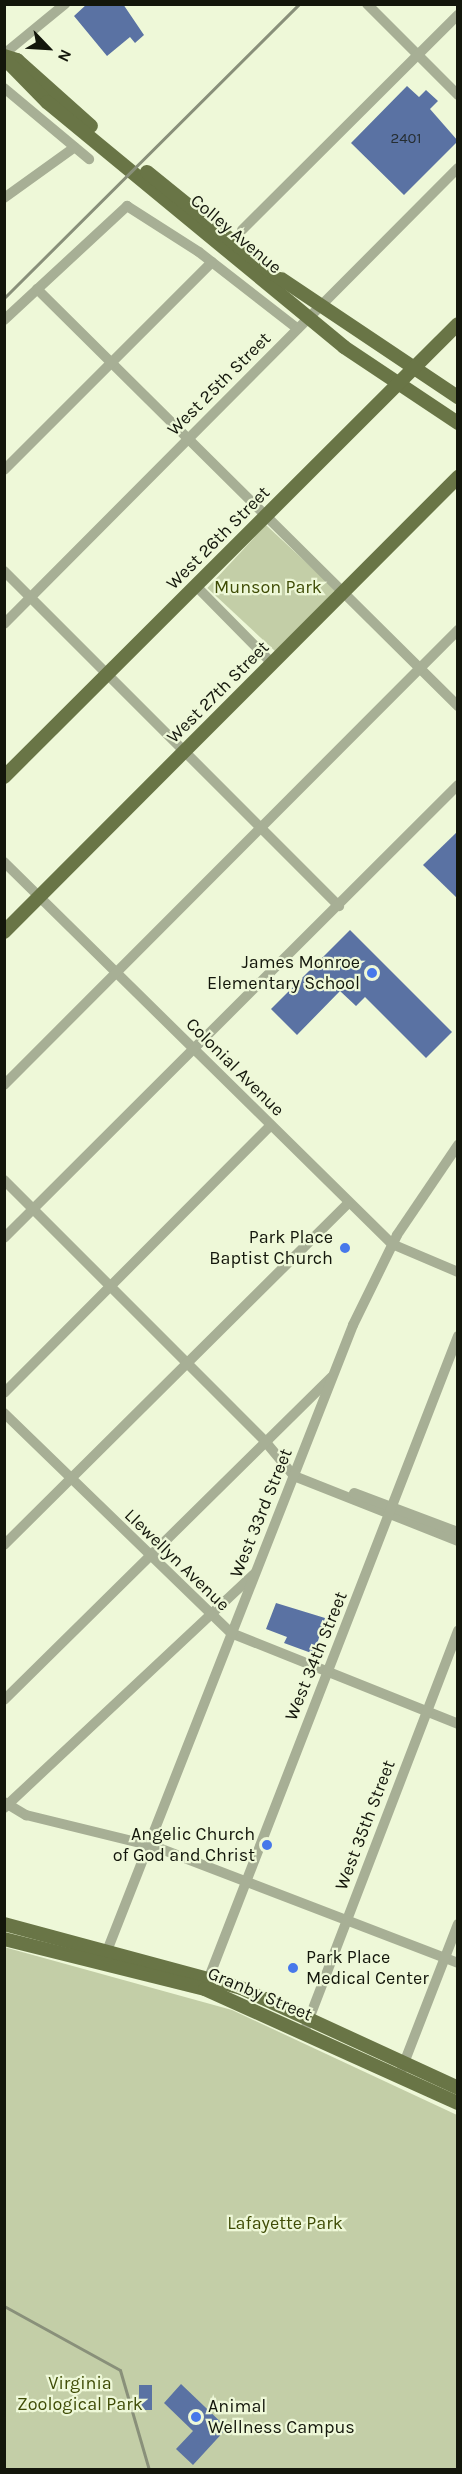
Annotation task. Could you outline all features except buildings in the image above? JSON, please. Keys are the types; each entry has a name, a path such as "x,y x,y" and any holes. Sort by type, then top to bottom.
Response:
{"main road":[{"name":"Colley Avenue","path":"4,56 17,60 247,253 320,306 458,397"},
{"name":"Colley Avenue","path":"4,56 47,102 309,318 398,384 458,423"},
{"name":"West 26th Street","path":"4,777 458,324"},
{"name":"West 27th Street","path":"4,932 458,477"},
{"name":"Granby Street","path":"4,1924 104,1958"},
{"name":"Granby Street","path":"4,1939 104,1958 207,1983 402,2069 458,2088"},
{"name":"Granby Street","path":"402,2069 458,2103"}],"street":[{"path":"4,56 65,4"},
{"path":"367,4 458,95"},
{"path":"242,230 458,15"},
{"path":"4,88 89,159"},
{"path":"4,198 75,147"},
{"name":"West 25th Street","path":"4,624 458,168"},
{"path":"4,320 127,206 139,209 298,329"},
{"path":"4,470 212,262"},
{"path":"37,289 458,706"},
{"path":"4,571 339,906"},
{"path":"196,586 272,663"},
{"path":"4,1085 458,630"},
{"path":"4,1238 458,785"},
{"name":"Colonial Avenue","path":"4,862 392,1244 458,1272"},
{"path":"4,1393 271,1125"},
{"name":"West 33rd Street","path":"104,1958 333,1375 392,1244 458,1144"},
{"path":"4,1180 296,1472 458,1541"},
{"path":"4,1545 348,1203"},
{"name":"West 34th Street","path":"207,1983 458,1336"},
{"path":"4,1700 264,1440 333,1375"},
{"name":"Llewellyn Avenue","path":"4,1413 209,1617 231,1633 327,1674 458,1724"},
{"path":"390,1511 458,1532"},
{"path":"256,1572 5,1805 26,1815 148,1844 458,1963"},
{"name":"West 35th Street","path":"306,2025 458,1631"},
{"path":"402,2069 458,1924"}],"green space":[{"name":"Munson Park","path":"266,525 335,590 277,653 207,588"},
{"name":"Lafayette Park","path":"4,1947 232,2010 457,2115 457,2469 5,2469"}],"railway":[{"path":"4,298 299,4"},
{"path":"4,2306 120,2370 149,2470"}],"place":[{"name":"James Monroe Elementary School","path":"372,973"},
{"name":"Park Place Baptist Church","path":"345,1248"},
{"name":"Angelic Church of God and Christ","path":"267,1845"},
{"name":"Park Place Medical Center","path":"293,1968"},
{"name":"Animal Wellness Campus","path":"196,2417"}],"park label":[{"name":"Virginia Zoological Park","path":"80,2394"}]}
